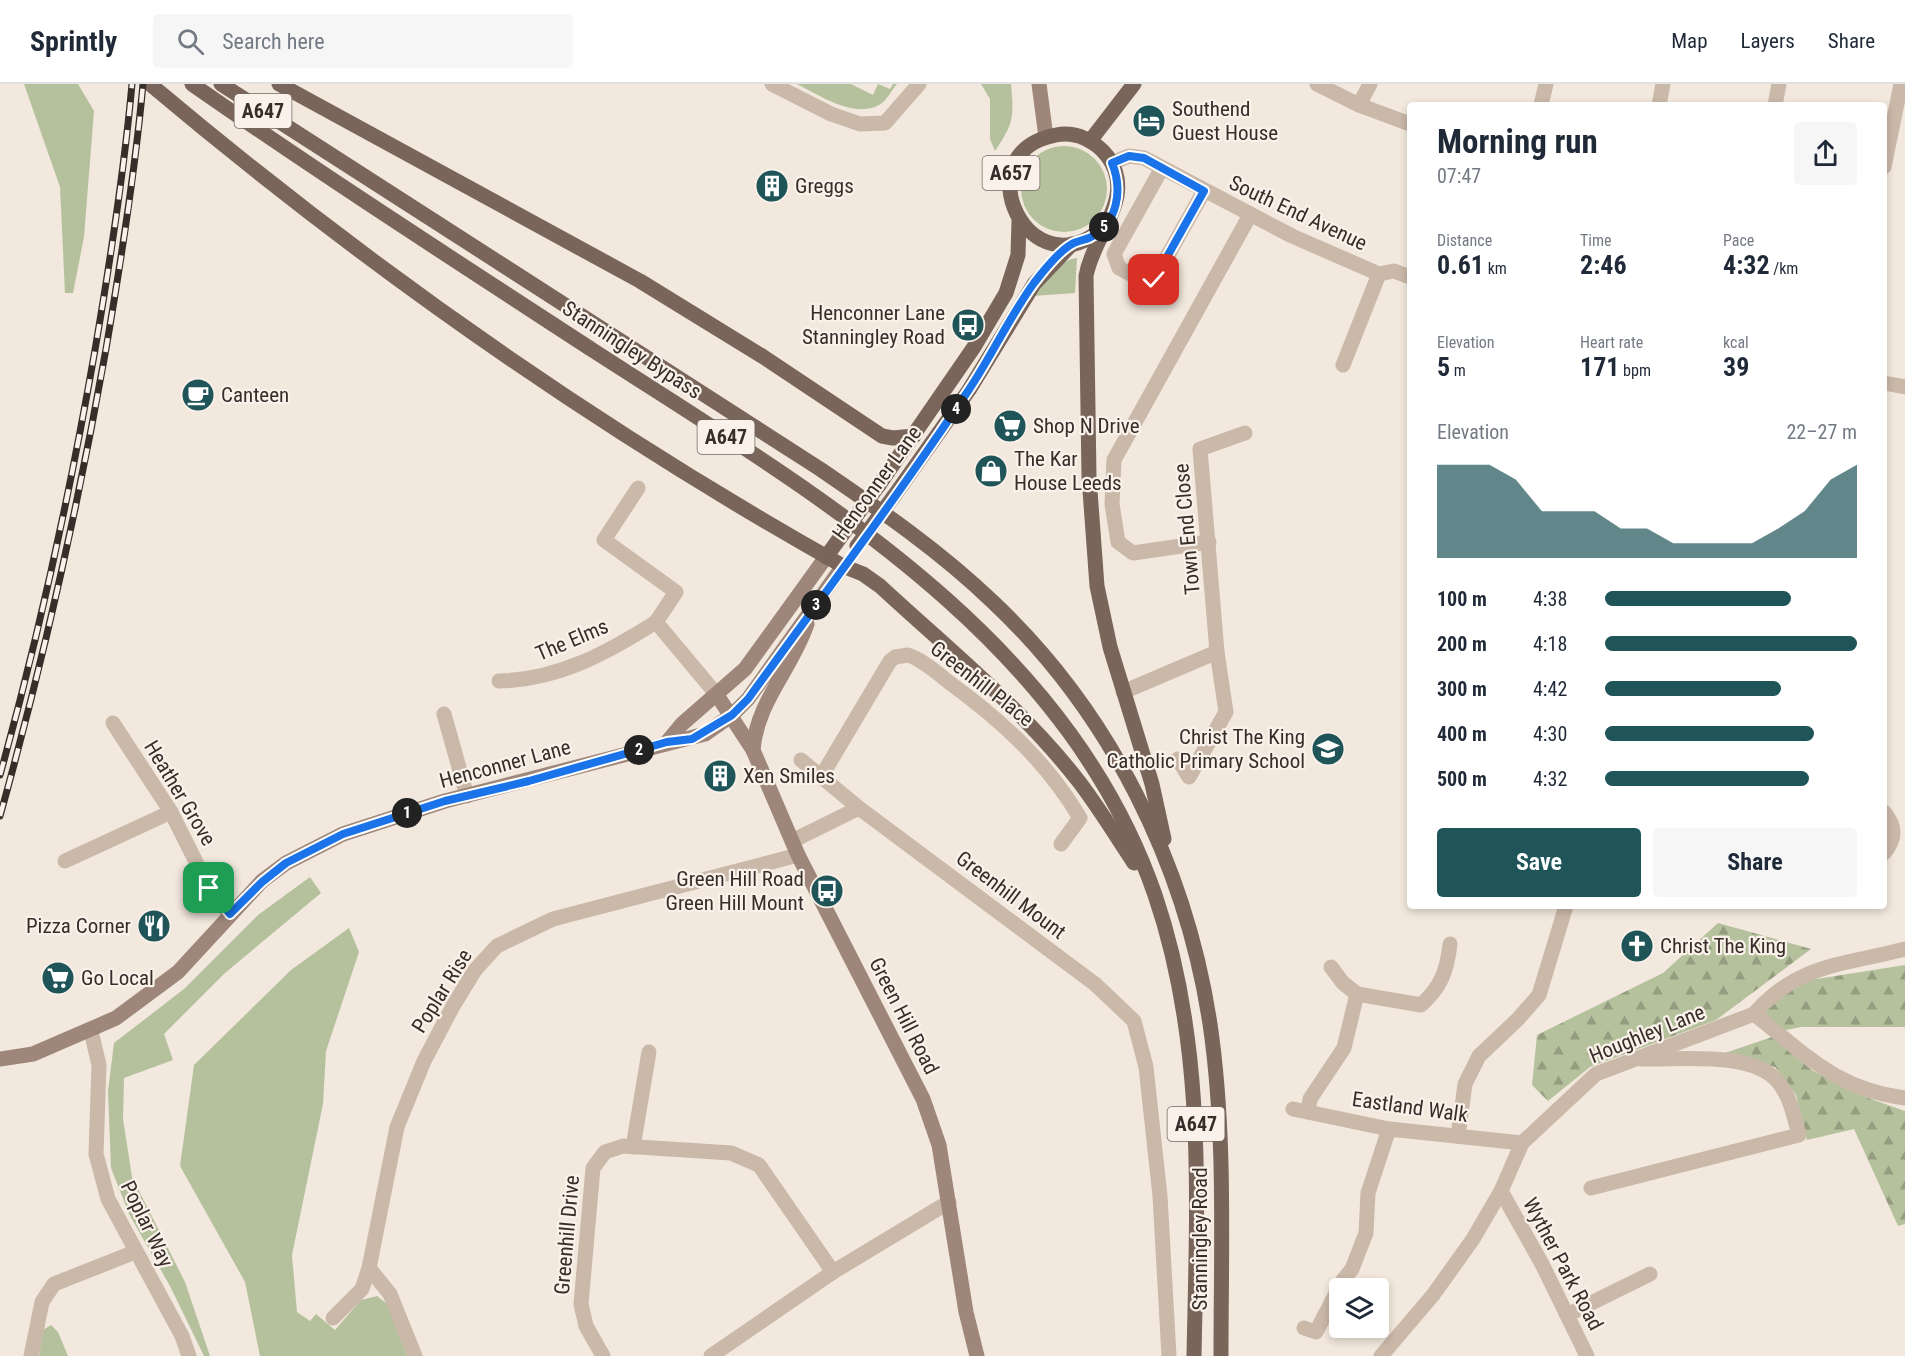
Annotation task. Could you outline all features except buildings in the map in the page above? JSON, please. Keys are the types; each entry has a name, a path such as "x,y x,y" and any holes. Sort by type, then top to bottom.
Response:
{"main road":[{"name":"A647","path":"150,84 226,148 398,279 524,368 661,460 826,557 863,574 880,586 981,678 1047,745 1098,808 1155,895"},
{"name":"Stanningley Bypass","path":"192,84 288,151 700,419 886,546 992,640 1047,701 1088,759 1115,805 1155,895"},
{"name":"Stanningley Bypass","path":"221,84 793,451 907,529 952,566 1001,610 1046,656 1076,694 1114,750 1172,875"},
{"name":"A647","path":"279,84 640,281 762,356 882,436 893,438 914,436"},
{"path":"1072,244 1089,238 1105,226 1116,207 1117,174 1104,151 1090,141 1134,84"},
{"name":"A657","path":"1072,244 1042,240 1019,221 1012,208 1009,191 1010,175 1016,162 1028,147 1046,137 1075,135 1090,141"},
{"name":"Henconner Lane","path":"826,557 914,436 974,347 1006,293 1017,261 1019,221"},
{"name":"A647","path":"1105,226 1094,246 1086,276 1091,531 1097,586 1123,692 1152,784 1172,875"},
{"name":"Henconner Lane","path":"843,566 975,381 1034,284 1072,244"},
{"name":"Stanningley Road","path":"1172,875 1196,952 1210,1025 1221,1155 1221,1356"},
{"name":"Stanningley Road","path":"1155,895 1176,971 1195,1101 1197,1165 1194,1356"}],"street":[{"path":"772,84 831,114 860,124 885,123 919,84"},
{"path":"1039,84 1046,137"},
{"path":"1317,84 1359,105 1407,123"},
{"path":"1359,105 1370,84"},
{"path":"1542,102 1546,84"},
{"path":"1660,102 1663,84"},
{"path":"1776,102 1779,84"},
{"path":"1887,151 1899,86"},
{"name":"South End Avenue","path":"1112,163 1136,156 1250,215 1378,274 1343,365"},
{"path":"1162,168 1114,254 1119,268 1147,283 1154,280 1204,191"},
{"path":"1209,542 1133,553 1118,542 1112,504 1114,460 1250,215"},
{"path":"1378,274 1394,271 1407,276"},
{"path":"1887,384 1905,387"},
{"name":"Town End Close","path":"1178,759 1194,782 1226,712 1217,652 1200,449 1245,434"},
{"name":"The Elms","path":"499,681 534,679 572,667 629,639 656,621 676,592 604,540 638,488"},
{"name":"Henconner Lane","path":"667,742 682,724 745,669 826,557"},
{"name":"Henconner Lane","path":"0,1059 33,1054 116,1018 178,972 262,882 313,848 371,823 667,742 692,739 732,715 748,699 843,566"},
{"path":"753,750 759,718 802,641 811,612"},
{"path":"656,621 732,715"},
{"path":"1123,692 1217,652"},
{"name":"Greenhill Place","path":"821,777 890,661 895,657 908,655 990,712 1026,746 1056,780 1080,818 1061,844"},
{"path":"444,714 467,796"},
{"name":"Green Hill Road","path":"732,715 753,750 795,848 923,1099 939,1145 966,1312 977,1356"},
{"name":"Heather Grove","path":"113,723 171,812 209,888 230,914"},
{"name":"Greenhill Mount","path":"801,760 858,808 1095,984 1134,1021"},
{"path":"795,848 858,808"},
{"path":"65,861 171,812"},
{"path":"1887,816 1894,833 1892,843 1887,849"},
{"name":"Poplar Rise","path":"333,1318 362,1289 369,1268 397,1127 424,1062 475,970 497,946 553,919 795,848"},
{"path":"1458,1136 1465,1084 1479,1056 1518,1019 1539,995 1565,909"},
{"path":"1331,967 1357,994 1421,1005 1438,989 1448,967 1450,944"},
{"name":"Houghley Lane","path":"1381,1356 1454,1266 1501,1191 1522,1143 1596,1074 1754,1014 1766,1001 1801,975 1819,968 1905,949"},
{"name":"Eastland Walk","path":"1357,994 1344,1048 1301,1110 1389,1129 1522,1143"},
{"path":"1754,1014 1816,1065 1850,1084 1905,1098"},
{"name":"Stanningley Road","path":"1134,1021 1146,1067 1160,1196 1169,1356"},
{"name":"Poplar Way","path":"91,1030 99,1065 96,1154 108,1199 182,1336 189,1356"},
{"path":"633,1147 648,1052"},
{"path":"1591,1188 1798,1135 1786,1094 1778,1081 1761,1068 1740,1061 1632,1059"},
{"path":"1304,1328 1316,1332 1343,1280 1352,1269 1366,1233 1368,1193 1389,1129"},
{"name":"Greenhill Drive","path":"603,1356 586,1326 581,1304 593,1168 605,1152 623,1146 731,1153 759,1165 833,1272"},
{"name":"Wyther Park Road","path":"1501,1191 1587,1356"},
{"path":"711,1356 833,1272 949,1202"},
{"path":"31,1356 42,1302 54,1284 135,1252"},
{"path":"369,1268 390,1294 415,1356"},
{"path":"1567,1315 1650,1274"}],"green space":[{"path":"24,84 78,84 94,111 84,237 73,293 65,293 60,187"},
{"path":"797,84 851,84 873,95 878,84 890,89 893,84 897,84 882,103 872,108 861,109 850,108 827,100"},
{"path":"981,84 1011,84 1011,119 995,151 990,139 990,99"},
{"path":"1064,146 1080,150 1094,159 1103,173 1107,189 1103,205 1094,219 1080,228 1064,232 1048,228 1034,219 1025,205 1021,189 1025,173 1034,159 1048,150"},
{"path":"1077,258 1075,293 1033,296 1059,267"},
{"path":"310,877 321,893 225,973 164,1034 173,1060 124,1078 123,1119 132,1177 185,1282 210,1356 204,1356 170,1286 129,1214 111,1168 108,1091 114,1043 184,989 258,915"},
{"path":"1718,923 1811,949 1716,1020 1590,1067 1548,1101 1532,1085 1537,1035 1663,973"},
{"path":"349,928 359,952 326,1051 323,1104 292,1255 297,1312 310,1321 316,1314 335,1330 361,1300 377,1296 387,1304 407,1356 260,1356 245,1282 180,1166 194,1065 291,970"},
{"path":"1905,965 1905,1027 1801,1027 1777,1032 1754,1014 1791,983"},
{"path":"1772,1037 1813,1071 1871,1099 1905,1111 1905,1224 1898,1226 1854,1129 1807,1140 1796,1095 1775,1067 1722,1054"},
{"path":"51,1325 58,1332 68,1356 39,1356 43,1330"}],"railway":[{"path":"0,775 41,617 85,404 116,217 132,84"},
{"path":"0,816 45,642 95,408 127,217 143,84"}],"place":[{"name":"Southend Guest House","path":"1149,121"},
{"name":"Greggs","path":"772,186"},
{"name":"Henconner Lane Stanningley Road","path":"968,325"},
{"name":"Canteen","path":"198,395"},
{"name":"Shop N Drive","path":"1010,426"},
{"name":"The Kar House Leeds","path":"991,471"},
{"name":"Christ The King Catholic Primary School","path":"1328,749"},
{"name":"Xen Smiles","path":"720,776"},
{"name":"Green Hill Road Green Hill Mount","path":"827,891"},
{"name":"Pizza Corner","path":"154,926"},
{"name":"Christ The King","path":"1637,946"},
{"name":"Go Local","path":"58,978"}],"route":[{"path":"209,888 230,914 262,882 286,863 313,848 371,823 667,742 692,739 716,727 748,699 911,473 969,390 1044,271 1072,244 1089,238 1105,226 1116,207 1118,196 1119,185 1112,163 1129,156 1144,158 1204,191 1154,280"}]}
